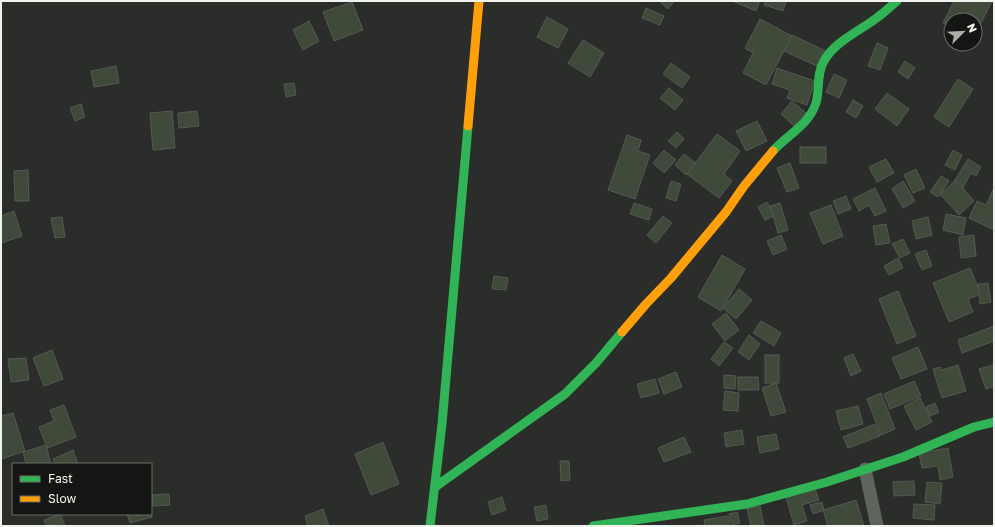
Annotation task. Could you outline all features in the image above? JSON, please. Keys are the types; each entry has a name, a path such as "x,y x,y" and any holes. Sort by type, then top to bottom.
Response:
{"street":[{"path":"430,526 442,424 479,1"},
{"path":"435,487 565,394 596,363 646,304 671,278 726,212 744,186 777,147 809,116 816,103 818,82 823,62 836,47 878,17 897,1"},
{"path":"593,526 747,504 827,482 903,457 974,427 994,422"},
{"path":"865,469 877,526"}],"building":[{"path":"659,1 674,1 668,9"},
{"path":"732,1 760,1 756,11"},
{"path":"765,1 786,1 783,11 764,5"},
{"path":"954,1 992,1 983,19 983,12 948,12"},
{"path":"352,2 363,30 334,41 323,12"},
{"path":"646,8 664,16 660,25 642,18"},
{"path":"547,17 568,29 558,48 537,37"},
{"path":"760,19 792,36 766,85 743,73 753,53 745,48"},
{"path":"309,21 319,41 303,50 293,30"},
{"path":"792,35 826,51 819,67 784,51"},
{"path":"583,40 604,53 590,77 568,63"},
{"path":"877,43 888,48 880,70 868,66"},
{"path":"905,61 915,68 908,79 898,72"},
{"path":"671,63 690,77 682,88 663,74"},
{"path":"116,66 119,83 94,87 91,71"},
{"path":"777,68 815,81 807,105 787,98 790,90 772,84"},
{"path":"834,74 847,80 839,98 826,92"},
{"path":"958,79 973,89 949,127 934,117"},
{"path":"294,83 296,95 286,97 284,84"},
{"path":"669,88 683,100 675,110 660,98"},
{"path":"887,93 909,109 897,126 875,109"},
{"path":"853,100 863,106 856,118 846,112"},
{"path":"792,101 806,113 794,126 781,114"},
{"path":"81,104 85,117 75,121 70,108"},
{"path":"172,111 175,148 153,150 150,113"},
{"path":"197,111 199,126 179,128 178,113"},
{"path":"757,121 767,141 746,151 736,131"},
{"path":"677,132 684,139 676,148 668,141"},
{"path":"717,134 740,151 724,174 732,181 719,198 687,174"},
{"path":"627,135 641,140 638,151 650,155 635,199 608,190"},
{"path":"800,147 826,147 826,163 800,163"},
{"path":"664,150 676,160 664,173 653,163"},
{"path":"953,150 962,155 955,170 945,165"},
{"path":"684,154 696,163 686,175 675,165"},
{"path":"886,159 894,173 877,182 869,167"},
{"path":"968,159 981,167 976,176 971,173 962,189 953,183"},
{"path":"790,163 799,188 787,192 777,168"},
{"path":"916,169 925,188 913,193 904,175"},
{"path":"28,170 29,201 15,201 14,171"},
{"path":"941,176 949,181 938,197 930,192"},
{"path":"956,180 974,201 959,215 940,194"},
{"path":"671,181 681,184 676,201 666,198"},
{"path":"903,181 915,201 903,208 892,189"},
{"path":"875,188 886,211 875,216 869,205 859,211 853,199"},
{"path":"994,188 994,230 969,218 977,201 986,205"},
{"path":"846,196 851,209 838,214 833,201"},
{"path":"767,202 774,216 765,220 758,207"},
{"path":"634,203 652,209 649,220 630,214"},
{"path":"780,203 788,230 778,233 770,206"},
{"path":"831,205 843,236 823,244 810,213"},
{"path":"14,211 22,236 1,243 1,216"},
{"path":"946,214 966,218 963,235 943,230"},
{"path":"663,216 672,223 656,243 647,235"},
{"path":"62,217 65,237 55,238 51,218"},
{"path":"928,217 932,235 916,239 912,221"},
{"path":"886,224 890,243 876,245 873,226"},
{"path":"781,235 787,249 773,255 767,241"},
{"path":"974,235 976,256 961,258 959,237"},
{"path":"903,239 910,253 900,258 892,244"},
{"path":"926,250 932,266 922,270 915,254"},
{"path":"722,255 745,269 721,311 698,297"},
{"path":"898,258 903,268 889,275 884,266"},
{"path":"970,268 981,294 968,299 973,312 949,322 933,283"},
{"path":"494,276 508,278 506,290 492,289"},
{"path":"988,283 991,302 980,304 978,284"},
{"path":"739,289 752,300 736,319 723,308"},
{"path":"898,291 916,336 897,344 879,299"},
{"path":"726,313 739,330 725,341 712,324"},
{"path":"761,321 781,333 774,346 753,333"},
{"path":"994,326 994,341 962,353 958,340"},
{"path":"749,335 760,344 749,360 738,352"},
{"path":"724,342 733,348 719,366 711,359"},
{"path":"918,347 927,369 901,379 892,358"},
{"path":"52,350 63,379 44,386 33,358"},
{"path":"853,354 861,371 851,376 844,358"},
{"path":"765,355 779,355 779,383 765,383"},
{"path":"26,358 29,380 11,382 8,359"},
{"path":"958,365 966,391 942,398 933,369 940,367 942,370"},
{"path":"994,365 994,386 986,389 979,369"},
{"path":"676,372 682,387 664,394 658,379"},
{"path":"724,375 736,376 735,389 724,388"},
{"path":"738,377 758,377 759,390 738,390"},
{"path":"655,379 659,393 641,398 637,384"},
{"path":"914,381 921,396 890,409 884,394"},
{"path":"776,383 786,412 771,416 762,388"},
{"path":"725,391 739,393 738,411 723,410"},
{"path":"881,393 895,429 881,435 867,399"},
{"path":"920,398 932,422 916,430 904,406"},
{"path":"935,403 939,412 930,416 926,407"},
{"path":"64,405 76,437 47,448 39,427 54,421 50,410"},
{"path":"858,406 863,424 841,430 836,411"},
{"path":"13,413 25,451 1,459 1,416"},
{"path":"875,424 880,436 848,448 843,437"},
{"path":"742,430 744,444 726,447 724,433"},
{"path":"776,434 779,449 760,453 757,437"},
{"path":"684,437 691,452 664,462 658,448"},
{"path":"383,442 399,484 371,495 355,454"},
{"path":"46,445 51,463 26,463 23,452"},
{"path":"948,448 953,477 940,480 938,466 922,468 919,453"},
{"path":"73,450 78,463 55,463 53,459"},
{"path":"560,461 569,461 570,480 561,481"},
{"path":"914,481 915,495 894,496 893,482"},
{"path":"927,482 942,483 940,504 925,502"},
{"path":"815,489 819,500 802,505 807,521 794,525 786,497"},
{"path":"169,494 170,505 153,506 152,495"},
{"path":"502,497 506,510 492,515 488,502"},
{"path":"856,500 864,526 828,526 823,510"},
{"path":"822,502 824,510 813,514 810,505"},
{"path":"914,504 935,505 934,520 913,518"},
{"path":"546,505 548,519 537,521 534,507"},
{"path":"760,506 764,526 751,526 747,509"},
{"path":"323,509 329,526 308,526 305,516"},
{"path":"737,512 740,523 732,525 729,514"},
{"path":"60,515 65,526 46,526 44,520"},
{"path":"127,515 151,515 152,517 130,523"},
{"path":"728,516 730,526 705,526 704,520"}],"traffic: fast":[{"path":"773,151 803,124 813,111 817,98 820,71 829,54 841,42 878,17 897,1"},
{"path":"430,526 442,424 468,126"},
{"path":"435,487 565,394 596,363 622,332"},
{"path":"593,526 747,504 827,482 903,457 974,427 994,422"}],"traffic: slow":[{"path":"468,126 479,1"},
{"path":"622,332 671,278 726,212 744,186 773,151"}]}
